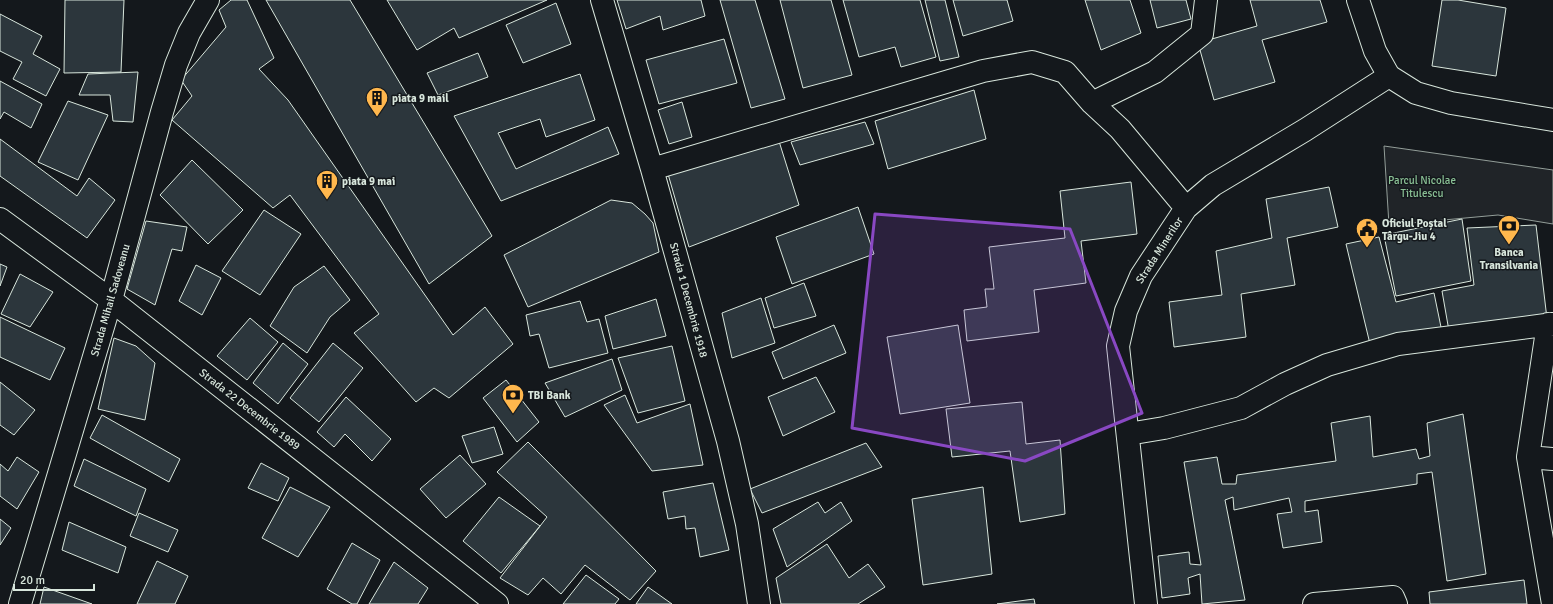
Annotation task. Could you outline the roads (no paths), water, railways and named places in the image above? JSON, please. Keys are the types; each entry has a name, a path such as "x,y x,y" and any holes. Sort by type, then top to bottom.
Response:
{"street":[{"name":"Strada Mihail Sadoveanu","path":"20,604 112,300 176,65 189,33 208,0"},
{"name":"Strada 1 Decembrie 1918","path":"602,0 652,169 728,441 747,524 759,604"},
{"path":"1092,103 1155,72 1202,34 1206,0"},
{"path":"1358,0 1375,51 1389,76 1416,93 1451,103 1553,120"},
{"path":"652,169 983,71 1032,62 1065,72 1092,103 1120,129 1186,208"},
{"name":"Strada Minerilor","path":"1146,604 1118,346 1126,310 1141,276 1186,208 1214,185 1305,130 1389,76"},
{"name":"Strada 22 Decembrie 1989","path":"0,219 112,300 497,604"},
{"path":"1128,434 1164,428 1241,408 1285,384 1327,365 1398,344 1550,324 1528,457 1553,604"},
{"path":"1528,457 1553,460"},
{"path":"1314,604 1372,597 1393,597 1396,604"}],"place":[{"name":"piata 9 mail","path":"377,118"},
{"name":"piata 9 mai","path":"327,200"},
{"name":"Banca Transilvania","path":"1509,246"},
{"name":"Oficiul Poștal Târgu-Jiu 4","path":"1367,248"},
{"name":"TBI Bank","path":"513,414"}],"park label":[{"name":"Parcul Nicolae Titulescu","path":"1422,186"}]}
